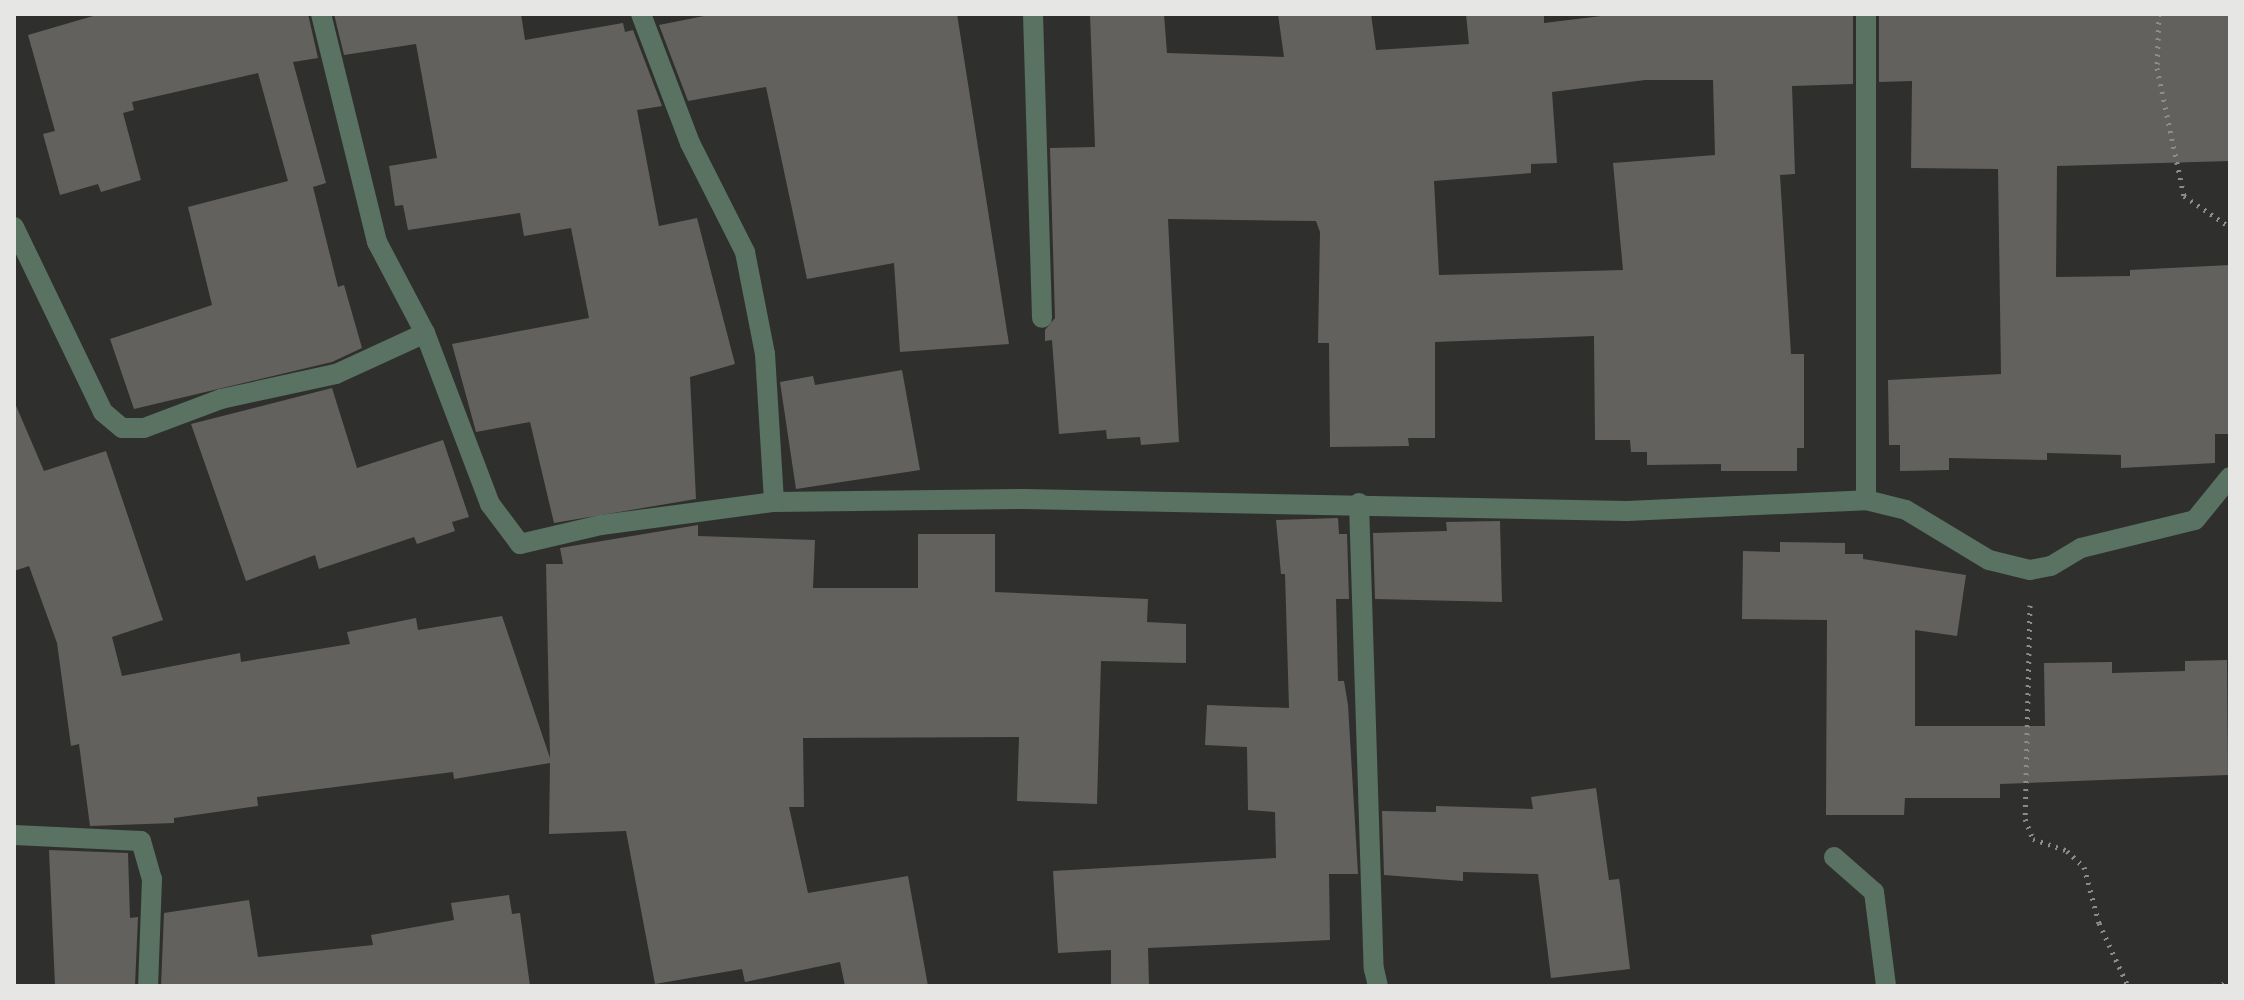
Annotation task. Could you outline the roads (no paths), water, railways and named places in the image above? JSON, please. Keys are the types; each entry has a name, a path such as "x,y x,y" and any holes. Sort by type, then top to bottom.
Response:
{"street":[{"path":"321,14 377,242 425,333 490,504 520,544 601,525 774,502 1359,503 1627,511 1866,500 1906,510 1989,560 2030,570 2051,566 2081,548 2195,520 2230,477"},
{"path":"641,14 690,143 745,252 765,354 774,502"},
{"path":"1033,14 1042,318"},
{"path":"1866,14 1866,500"},
{"path":"14,227 103,412 122,428 144,428 221,399 336,374 425,333"},
{"path":"1359,503 1374,969 1378,986"},
{"path":"14,835 141,841 152,879 148,986"},
{"path":"1834,857 1874,892 1886,986"}]}
